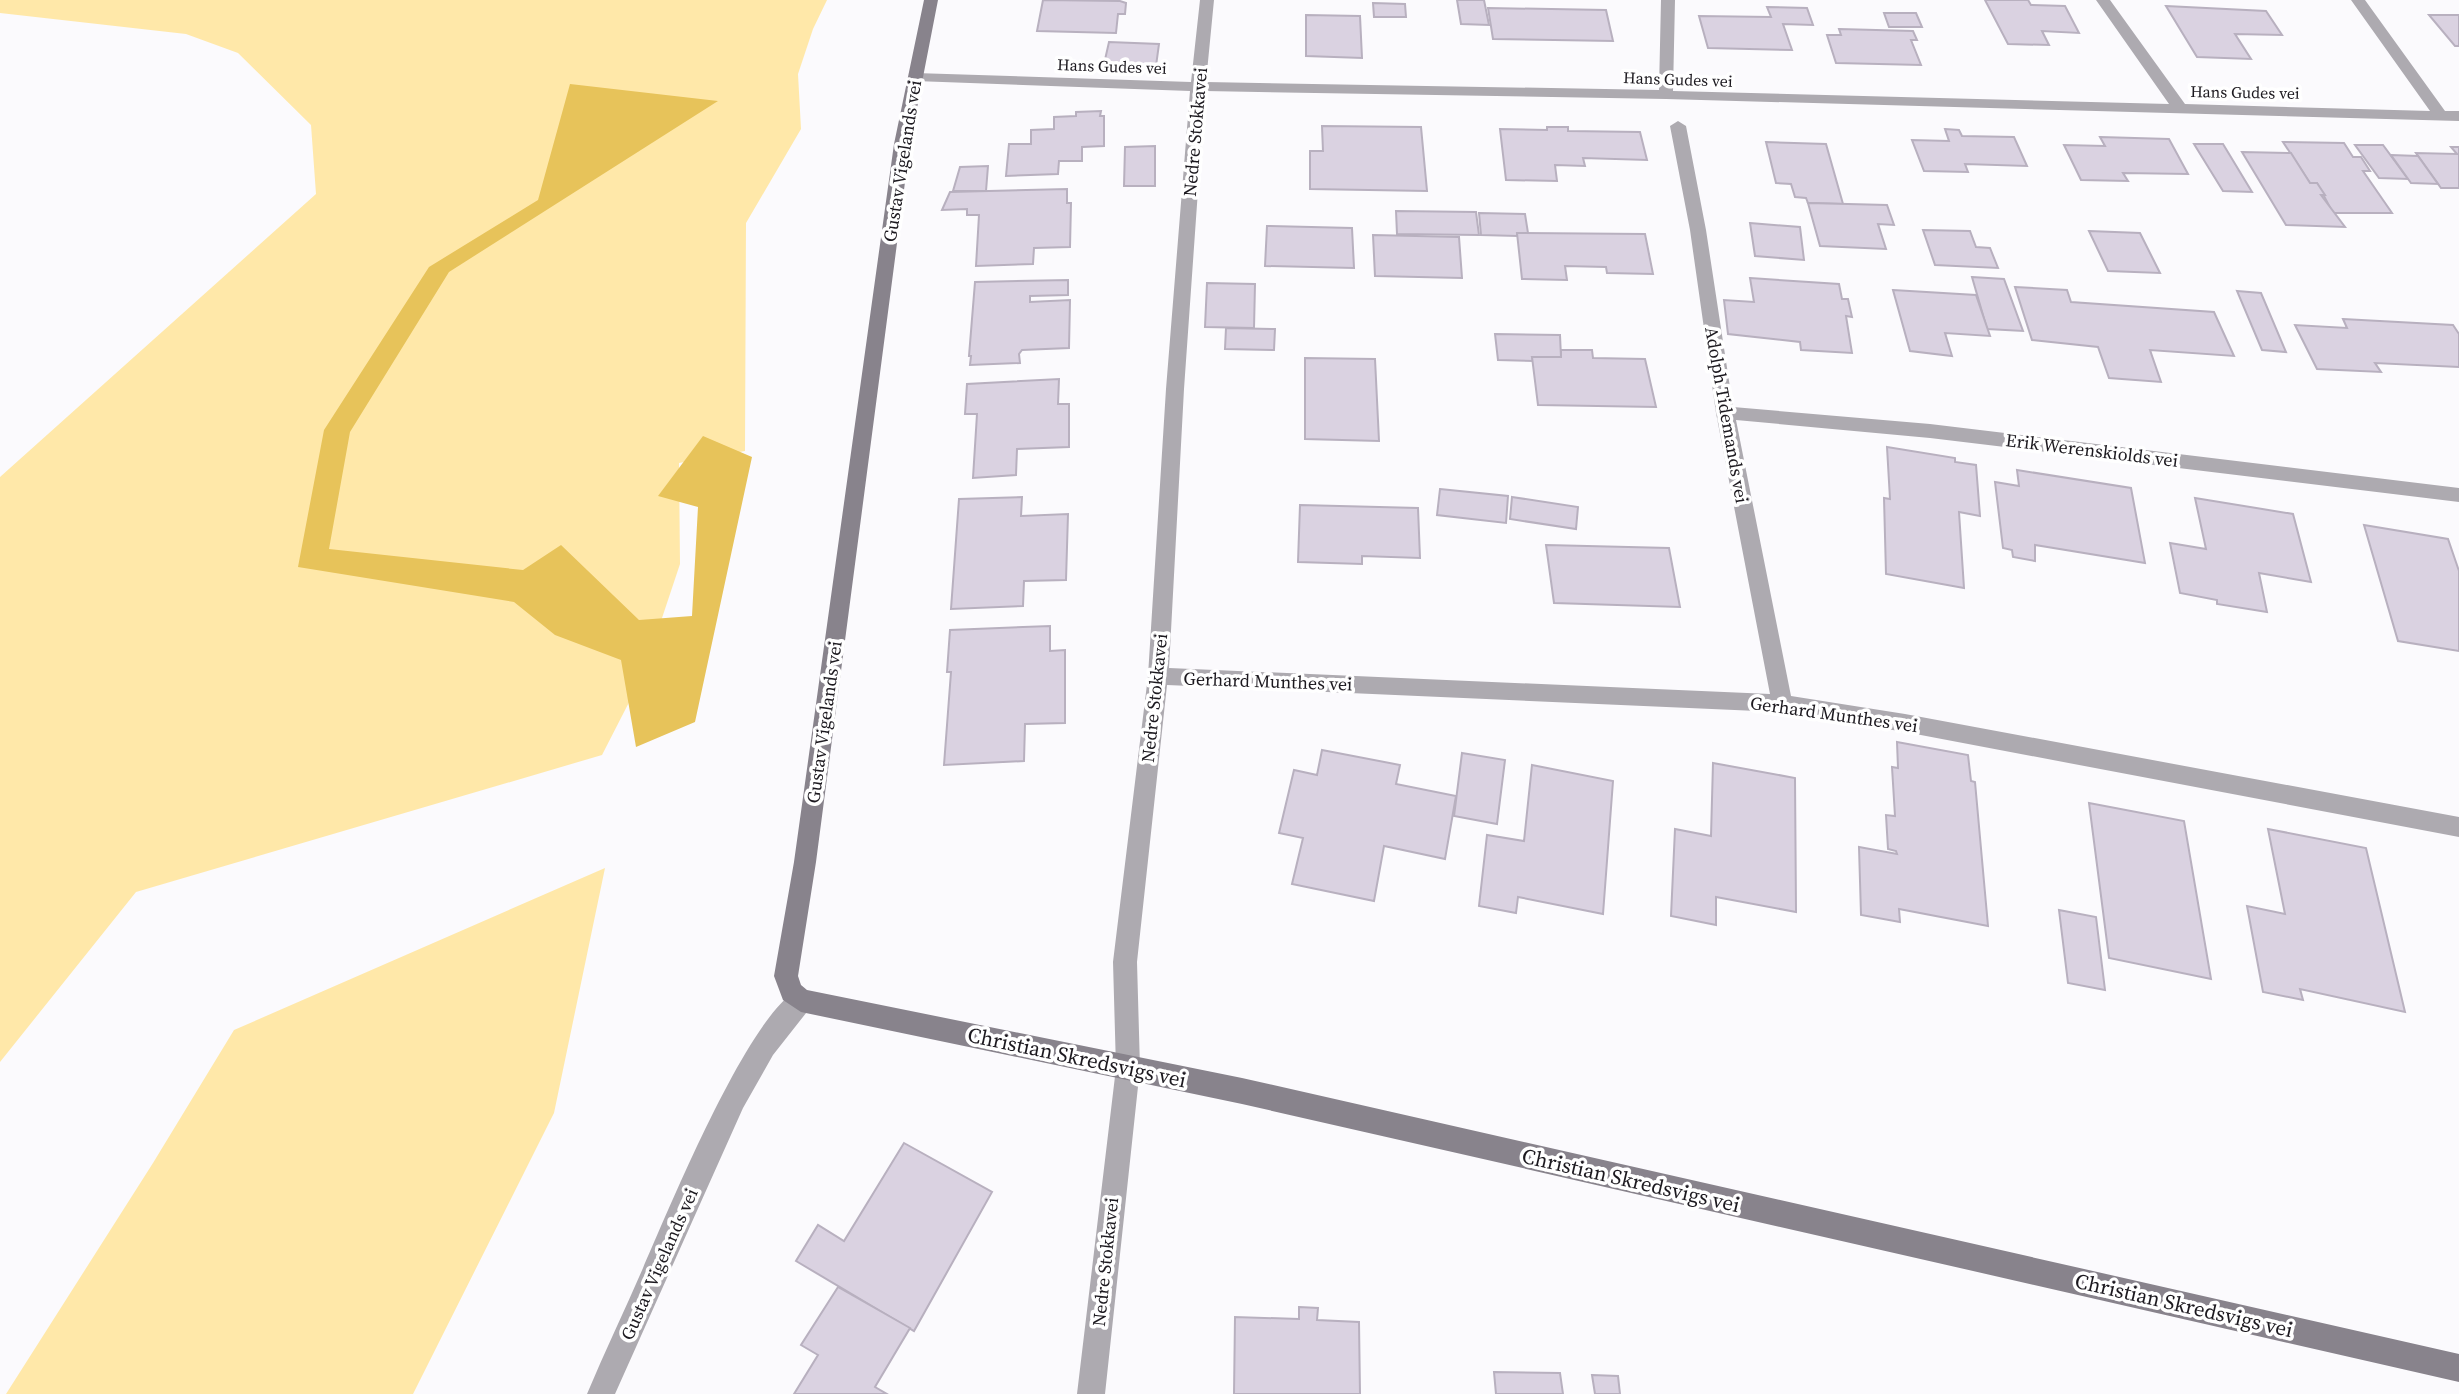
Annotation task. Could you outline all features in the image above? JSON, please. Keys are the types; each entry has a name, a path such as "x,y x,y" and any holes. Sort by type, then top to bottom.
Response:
{"main road":[{"name":"Gustav Vigelands vei","path":"801,1000 791,992 786,976 803,876 901,144 931,0"},
{"name":"Christian Skredsvigs vei","path":"801,1000 1242,1091 2459,1367"}],"street":[{"name":"Nedre Stokkavei","path":"1091,1394 1128,1068 1125,962 1158,676 1173,415 1198,86 1208,0"},
{"path":"1667,95 1668,0"},
{"path":"2104,0 2180,108"},
{"path":"2358,0 2441,116"},
{"name":"Hans Gudes vei","path":"915,77 1432,94 1667,95 2459,116"},
{"name":"Adolph Tidemands vei","path":"1678,126 1698,230 1725,413 1782,703"},
{"name":"Erik Werenskiolds vei","path":"1725,413 1930,430 2459,495"},
{"name":"Gerhard Munthes vei","path":"1158,676 1782,703 1905,723 2459,827"},
{"name":"Gustav Vigelands vei","path":"601,1394 705,1160 778,1025 801,1000"}],"shaded area":[{"path":"0,0 827,0 813,29 798,74 801,129 746,223 745,451 679,463 680,564 643,675 602,755 136,892 0,1062 0,477 316,194 311,125 238,53 186,34 0,13"},
{"path":"570,84 718,101 449,272 350,432 329,549 523,570 561,545 639,620 692,616 698,507 658,496 703,436 752,457 695,722 636,747 621,660 555,635 514,602 298,567 324,430 429,267 538,200"},
{"path":"605,868 554,1113 413,1394 6,1394 234,1030"}],"building":[{"path":"1043,0 1120,1 1126,3 1125,14 1118,14 1116,33 1037,31"},
{"path":"1457,0 1484,0 1489,25 1461,24"},
{"path":"1985,0 2028,0 2031,5 2065,6 2079,33 2042,31 2049,45 2008,44"},
{"path":"1373,3 1405,4 1406,17 1374,17"},
{"path":"2166,6 2266,11 2282,35 2235,34 2251,59 2197,57"},
{"path":"1767,7 1807,8 1813,25 1783,24 1792,50 1708,48 1699,16 1771,17"},
{"path":"1488,8 1606,10 1613,41 1493,39"},
{"path":"1884,13 1916,13 1922,27 1889,27"},
{"path":"1306,15 1360,16 1362,58 1306,56"},
{"path":"2429,15 2459,15 2459,46 2455,46"},
{"path":"1839,29 1913,31 1917,40 1911,40 1921,65 1836,63 1827,35 1841,35"},
{"path":"1109,42 1159,44 1156,66 1104,64"},
{"path":"1101,111 1100,116 1104,116 1104,146 1082,147 1082,161 1059,161 1058,174 1006,176 1009,144 1031,144 1031,130 1054,129 1054,117 1076,116 1076,112"},
{"path":"1322,126 1421,127 1427,191 1310,189 1310,151 1323,151"},
{"path":"1547,127 1568,127 1568,131 1640,132 1647,160 1583,158 1585,166 1555,165 1557,181 1506,180 1500,129 1547,130"},
{"path":"1945,129 1959,130 1962,136 2014,137 2027,166 1965,164 1968,172 1924,171 1912,140 1949,141"},
{"path":"2100,137 2169,139 2188,174 2123,173 2128,181 2081,180 2064,145 2105,146"},
{"path":"1766,142 1826,144 1843,204 1808,203 1806,198 1795,197 1791,184 1776,183"},
{"path":"2283,142 2344,143 2353,157 2361,157 2370,171 2363,171 2392,213 2333,213 2317,183 2310,183"},
{"path":"2194,144 2223,144 2252,192 2223,191"},
{"path":"2355,145 2383,145 2408,179 2379,178"},
{"path":"1155,146 1155,186 1124,186 1125,147"},
{"path":"2451,147 2459,147 2459,188 2441,188 2416,153 2457,154"},
{"path":"2242,152 2291,153 2310,183 2317,183 2325,195 2321,195 2345,227 2286,225"},
{"path":"2391,155 2418,156 2438,184 2411,183"},
{"path":"988,166 986,191 953,191 960,167"},
{"path":"1067,189 1067,203 1071,203 1070,247 1034,248 1033,264 976,266 979,215 967,215 967,209 942,210 950,192"},
{"path":"1808,203 1887,205 1894,225 1878,224 1886,249 1820,246"},
{"path":"1396,211 1476,212 1479,235 1397,234"},
{"path":"1479,213 1525,214 1528,233 1517,233 1517,236 1481,235"},
{"path":"1750,223 1800,227 1804,260 1755,256"},
{"path":"1267,226 1352,228 1354,268 1265,266"},
{"path":"1923,230 1970,231 1976,247 1990,248 1998,268 1935,265"},
{"path":"2089,231 2140,233 2160,273 2108,271"},
{"path":"1517,233 1645,234 1653,274 1607,273 1606,267 1565,266 1567,280 1522,279"},
{"path":"1373,235 1459,237 1462,278 1375,276"},
{"path":"1972,277 2004,279 2023,331 1987,329"},
{"path":"1750,278 1839,284 1842,299 1848,299 1852,317 1846,316 1852,353 1801,350 1800,342 1728,334 1724,300 1754,302"},
{"path":"1068,280 1068,295 1030,296 1030,302 1070,300 1069,348 1022,350 1019,354 1020,363 970,365 975,282"},
{"path":"1207,283 1255,284 1254,328 1205,327"},
{"path":"2015,287 2067,290 2071,302 2214,312 2234,356 2150,350 2161,382 2109,378 2098,347 2032,340"},
{"path":"1893,290 1976,295 1990,336 1945,333 1952,356 1910,351"},
{"path":"2237,291 2261,293 2286,352 2262,350"},
{"path":"2343,319 2453,325 2459,334 2459,367 2375,363 2381,372 2317,369 2295,325 2347,328"},
{"path":"1226,328 1275,329 1274,350 1225,349"},
{"path":"1495,334 1560,335 1561,357 1532,357 1533,361 1498,360"},
{"path":"1561,350 1592,350 1593,358 1645,359 1656,407 1538,405 1532,357 1561,357"},
{"path":"1305,358 1375,359 1379,441 1305,439"},
{"path":"1059,379 1058,404 1069,404 1069,447 1017,449 1016,475 973,478 977,414 965,414 967,384"},
{"path":"1887,447 1955,458 1955,462 1976,465 1980,516 1959,512 1964,588 1886,574 1884,498 1890,499"},
{"path":"2017,470 2131,488 2145,563 2035,545 2035,561 2013,557 2012,550 2003,548 1995,482 2019,486"},
{"path":"1440,489 1508,496 1506,523 1437,515"},
{"path":"1022,497 1021,516 1068,514 1066,580 1024,581 1023,606 951,609 959,499"},
{"path":"1512,497 1578,507 1576,529 1510,519"},
{"path":"2195,498 2293,514 2311,582 2259,573 2267,612 2217,604 2217,600 2180,593 2170,543 2206,549"},
{"path":"1300,505 1418,508 1420,558 1362,556 1362,564 1298,562"},
{"path":"2364,525 2448,539 2459,571 2459,651 2398,641"},
{"path":"1546,545 1669,548 1680,607 1554,603"},
{"path":"1050,626 1050,651 1065,650 1065,723 1025,724 1024,761 944,765 951,672 947,672 950,630"},
{"path":"1897,742 1968,755 1971,781 1975,782 1988,926 1899,909 1900,922 1861,915 1859,847 1897,854 1896,851 1888,849 1886,815 1895,816 1892,767 1898,768"},
{"path":"1322,750 1400,765 1396,784 1456,796 1445,859 1384,846 1374,901 1292,884 1303,838 1279,833 1294,770 1317,775"},
{"path":"1462,753 1505,760 1497,824 1454,816"},
{"path":"1713,763 1795,778 1796,912 1716,897 1716,925 1671,916 1675,829 1711,836"},
{"path":"1532,765 1613,781 1603,914 1518,897 1516,913 1479,906 1487,835 1524,841"},
{"path":"2089,803 2184,821 2211,979 2109,958"},
{"path":"2268,829 2366,848 2405,1012 2300,989 2303,1000 2263,992 2247,906 2285,914"},
{"path":"2059,910 2096,917 2105,990 2068,983"},
{"path":"904,1143 992,1192 914,1331 796,1261 818,1225 844,1241"},
{"path":"838,1287 910,1328 875,1387 887,1394 794,1394 818,1355 801,1345"},
{"path":"1299,1307 1318,1308 1317,1320 1359,1322 1360,1394 1234,1394 1235,1317 1299,1319"},
{"path":"1494,1372 1560,1373 1563,1394 1496,1394"},
{"path":"1592,1375 1618,1376 1620,1394 1595,1394"}]}
